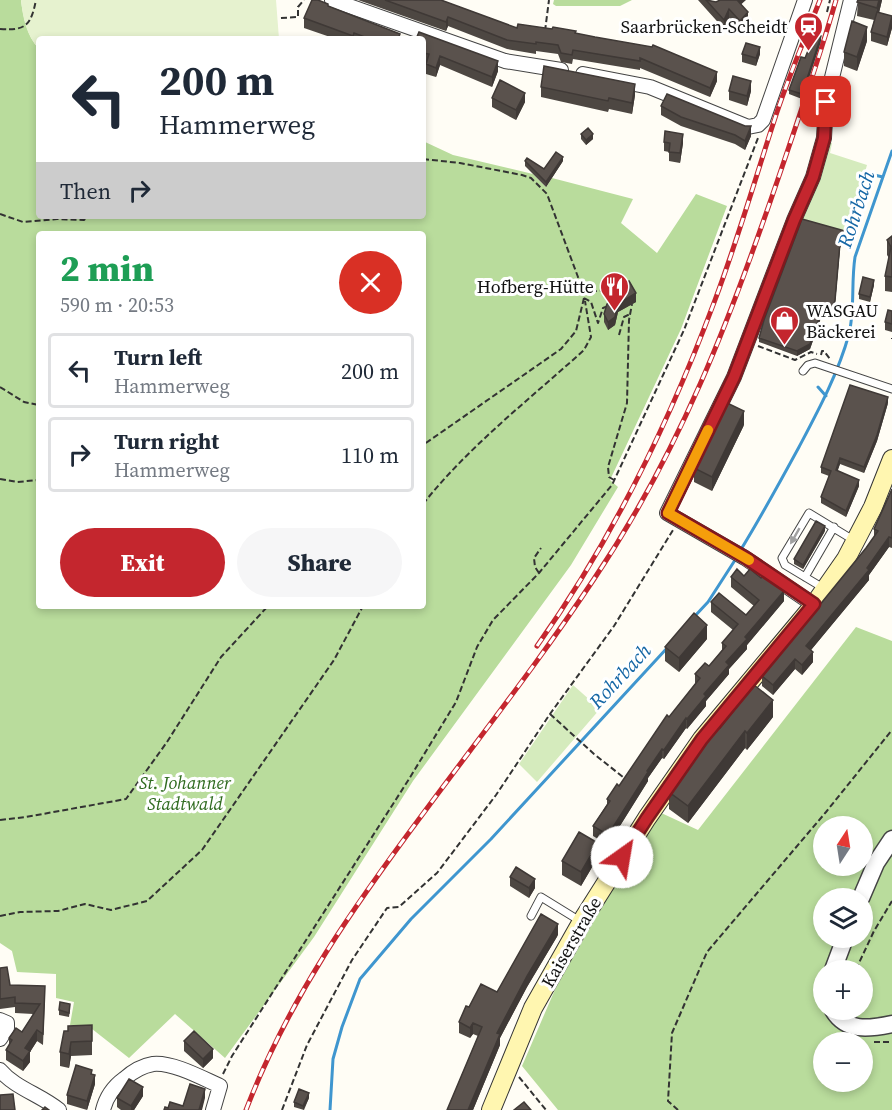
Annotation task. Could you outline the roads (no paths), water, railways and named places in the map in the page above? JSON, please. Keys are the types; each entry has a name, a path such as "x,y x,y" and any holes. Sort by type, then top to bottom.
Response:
{"main road":[{"name":"Kaiserstraße","path":"491,1110 533,1008 582,922 647,818 702,739 825,589 856,542 892,459"}],"street":[{"path":"332,0 505,61 650,87 748,127 758,125 763,120 805,0"},
{"path":"814,604 746,558 668,513 721,404 813,177 824,138 826,102 851,0"},
{"path":"865,888 876,863 892,839"},
{"path":"0,1020 7,1023 7,1028 0,1039"},
{"path":"841,1020 859,1028 892,1024"},
{"path":"103,1110 105,1100 118,1083 136,1070 154,1064 176,1068 220,1086 213,1110"},
{"path":"0,1070 21,1086 47,1099 59,1110"}],"lane":[{"path":"803,371 808,364 829,362 843,373 892,389"},
{"path":"825,589 785,565 782,558 809,513 856,542"},
{"path":"805,577 834,527"},
{"path":"531,916 542,897 582,922"}],"waterway":[{"name":"Rohrbach","path":"740,551 799,447 839,363 851,325 855,257 892,151"},
{"path":"874,175 883,177"},
{"path":"818,387 826,396"},
{"name":"Rohrbach","path":"694,617 708,602 737,557"},
{"name":"Rohrbach","path":"330,1110 333,1059 360,979 411,919 491,839 668,647"}],"railway":[{"path":"537,646 564,606 614,522 659,435 679,390 723,277 781,100 820,0"},
{"path":"246,1110 282,1029 348,918 574,609 625,531 652,482 700,384 742,282 836,0"}],"place":[{"name":"Saarbrücken-Scheidt","path":"808,52"},
{"name":"Hofberg-Hütte","path":"615,312"},
{"name":"WASGAU Bäckerei","path":"785,346"}],"park label":[{"name":"St. Johanner Stadtwald","path":"185,792"}]}
